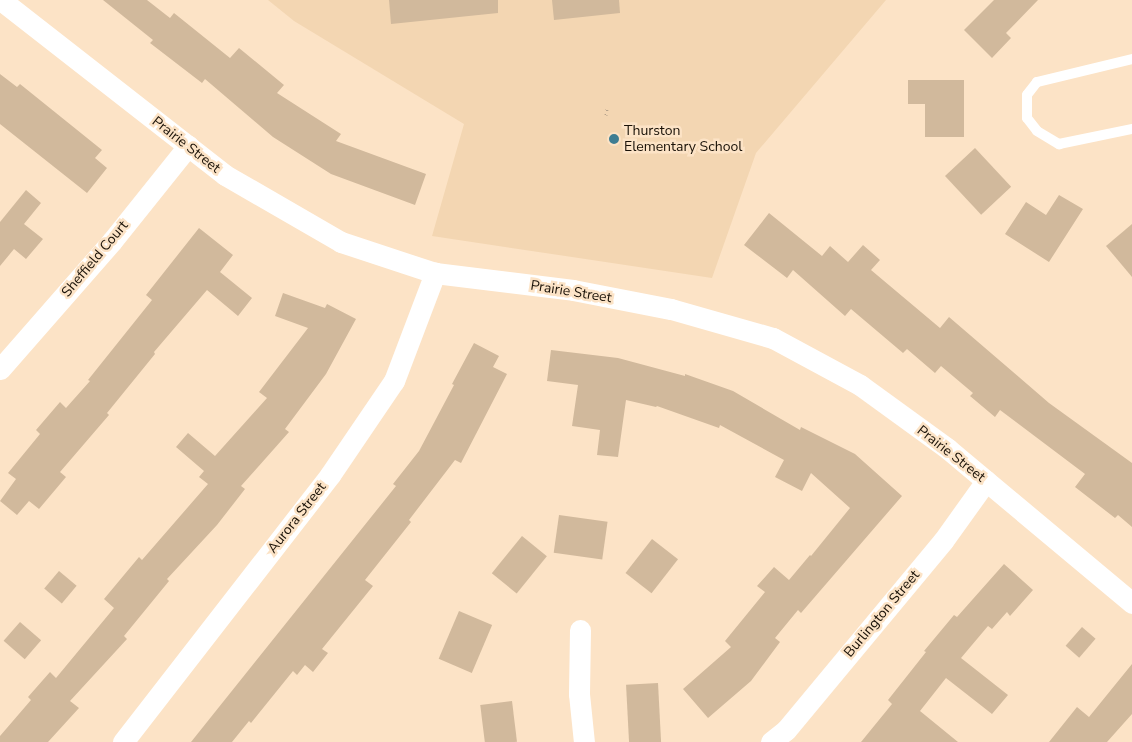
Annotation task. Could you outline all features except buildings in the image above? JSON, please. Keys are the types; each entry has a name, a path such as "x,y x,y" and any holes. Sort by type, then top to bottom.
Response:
{"street":[{"name":"Prairie Street","path":"1,0 225,175 341,242 435,274 573,290 671,309 773,338 860,385 948,449 1132,603"},
{"name":"Sheffield Court","path":"0,369 112,241 188,146"},
{"name":"Aurora Street","path":"123,742 330,475 394,381 435,274"},
{"name":"Burlington Street","path":"771,742 786,730 943,541 986,481"},
{"path":"580,630 579,694 584,742"}],"lane":[{"path":"1132,59 1037,82 1027,95 1026,118 1037,131 1059,144 1132,129"}],"path":[{"path":"606,115 607,109"}],"shaded area":[{"name":"Thurston Elementary School","path":"268,0 886,0 756,153 712,278 432,236 464,124 294,21"}],"place":[{"name":"Thurston Elementary School","path":"614,139"}]}
